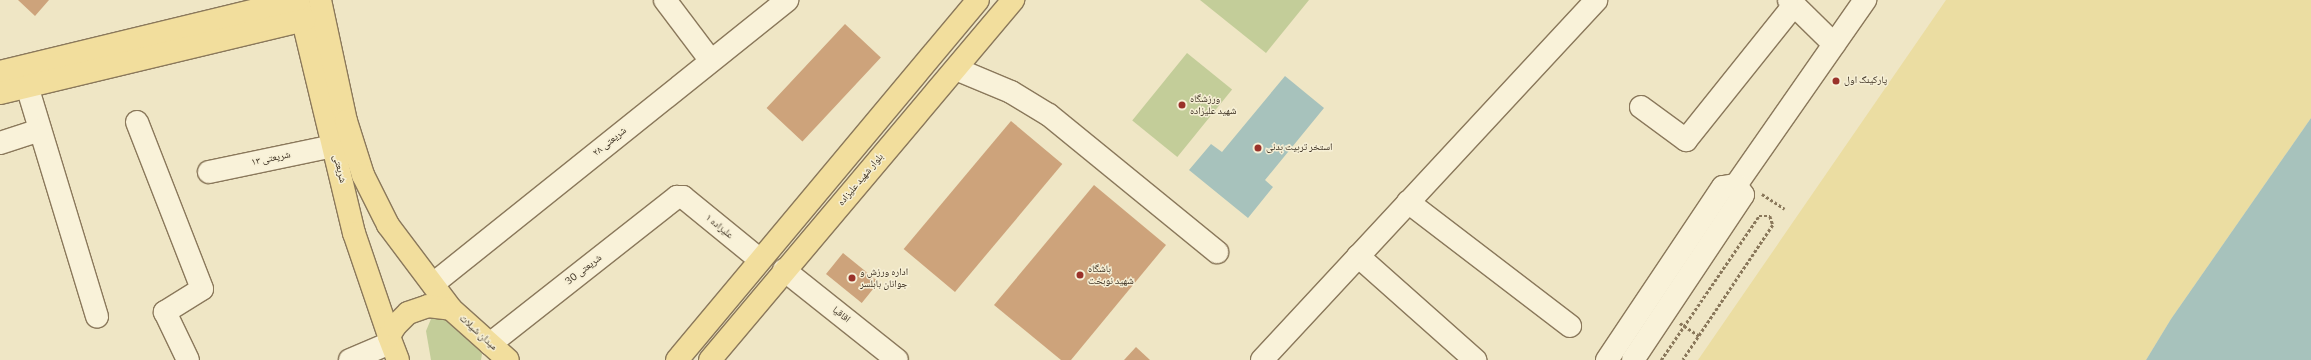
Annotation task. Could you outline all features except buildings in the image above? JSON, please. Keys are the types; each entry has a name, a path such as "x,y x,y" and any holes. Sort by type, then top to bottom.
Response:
{"main road":[{"name":"شریعتی","path":"320,0 346,121 363,175 388,226 451,309"},
{"path":"677,360 759,259 978,0"},
{"name":"بلوار شهید علیزاده","path":"710,360 784,270 1013,0"},
{"name":"شریعتی","path":"300,7 354,233 392,346"},
{"path":"0,72 300,7"},
{"path":"0,93 300,7"},
{"name":"میدان شیلات","path":"392,346 395,326 408,313 420,307 451,309 498,354"}],"street":[{"path":"665,0 711,61"},
{"name":"شریعتی ۲۸","path":"433,284 787,0"},
{"path":"1262,360 1596,0"},
{"path":"1736,185 1865,0"},
{"path":"1641,107 1686,140 1791,2 1834,44"},
{"path":"956,68 1011,92 1049,115 1217,252"},
{"path":"27,86 97,317"},
{"path":"137,122 202,289 165,312 188,360"},
{"path":"0,143 40,130"},
{"name":"شریعتی ۱۳","path":"209,172 333,146"},
{"path":"1608,360 1723,186 1736,185"},
{"path":"1633,360 1743,196 1736,185"},
{"name":"علیزاده ۱","path":"679,196 759,259"},
{"name":"شریعتی 30","path":"498,354 679,196"},
{"path":"1408,202 1570,326"},
{"path":"1358,256 1475,360"},
{"name":"اقاقیا","path":"784,270 897,360"},
{"path":"1629,328 1647,339"},
{"path":"350,360 392,346"}],"path":[{"path":"1661,360 1759,216 1770,216 1774,224 1683,360"}],"green space":[{"path":"1200,0 1309,0 1266,53"},
{"name":"ورزشگاه شهید علیزاده","path":"1187,53 1232,90 1177,157 1132,121"},
{"path":"443,317 456,324 477,343 482,354 481,360 431,360 426,331 431,319"}],"sand":[{"path":"1946,0 2311,0 2311,118 2171,319 2146,360 1698,360"}],"water":[{"name":"استخر تربیت بدنی","path":"1285,76 1324,108 1265,180 1273,187 1248,218 1189,170 1211,144 1222,152"},
{"path":"2311,118 2311,360 2146,360 2171,319"}],"place":[{"name":"پارکینگ اول","path":"1836,81"},
{"name":"ورزشگاه شهید علیزاده","path":"1182,105"},
{"name":"استخر تربیت بدنی","path":"1258,148"},
{"name":"باشگاه شهید نوبخت","path":"1080,275"},
{"name":"اداره ورزش و جوانان بابلسر","path":"852,278"}]}
